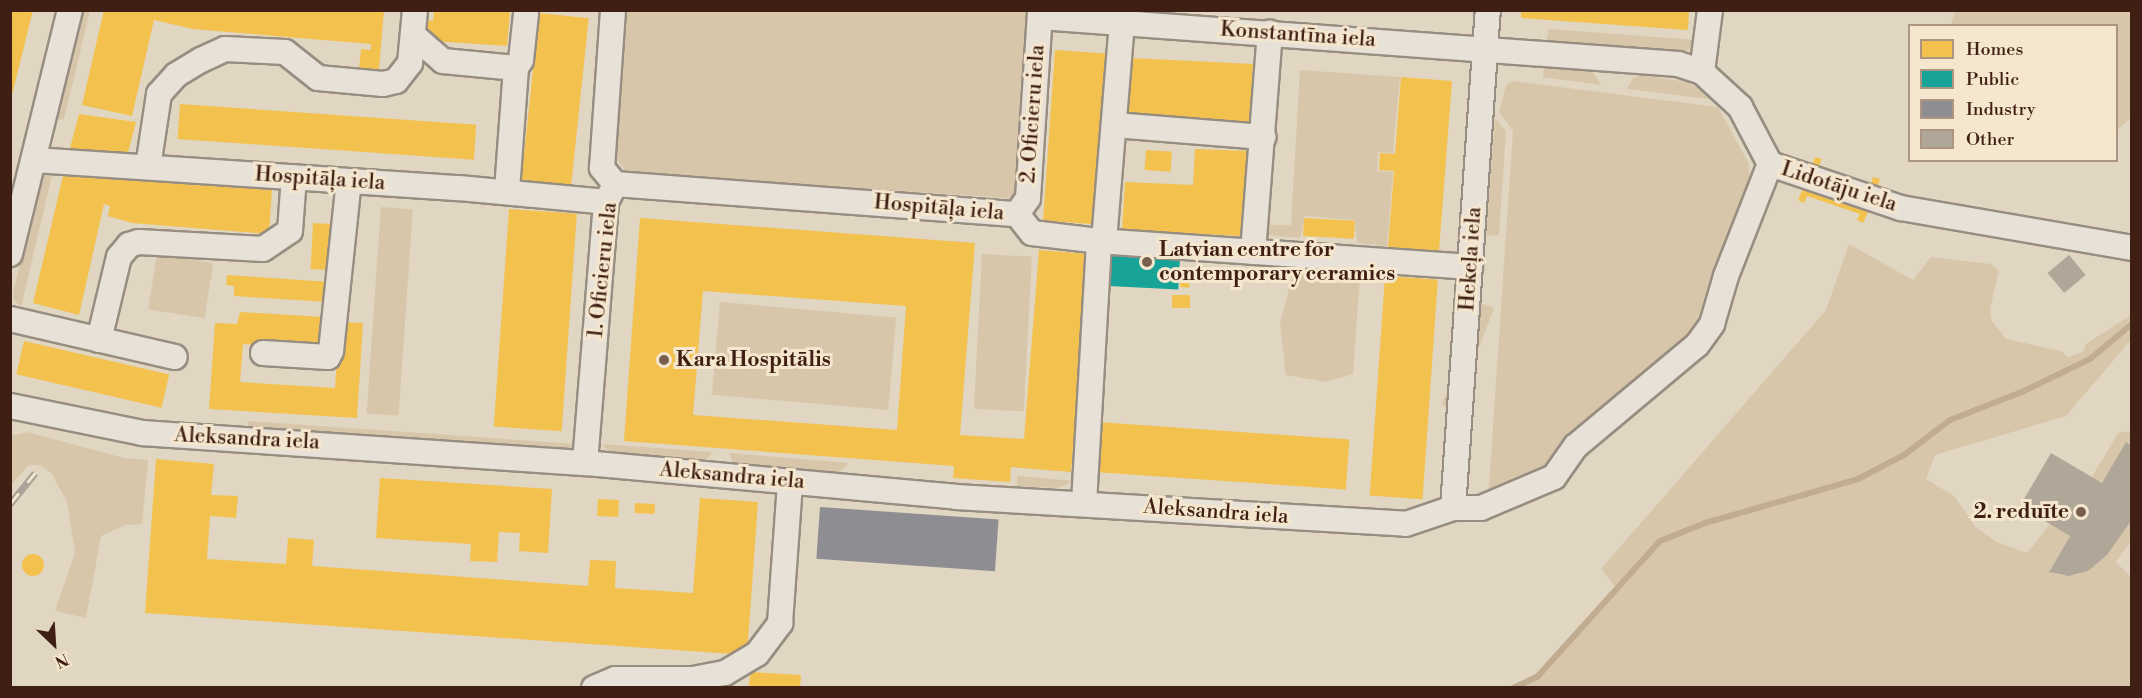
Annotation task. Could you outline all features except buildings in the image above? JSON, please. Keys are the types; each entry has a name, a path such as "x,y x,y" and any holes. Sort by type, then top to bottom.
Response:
{"street":[{"path":"10,254 70,10"},
{"path":"148,167 159,94 176,75 201,60 225,49 285,52 318,78 383,84 396,81 410,63 415,10"},
{"name":"1. Oficieru iela","path":"585,463 610,193 602,168 613,10"},
{"name":"Hekeļa iela","path":"1453,508 1488,10"},
{"path":"1702,72 1710,10"},
{"path":"507,192 516,68 521,60 526,14"},
{"name":"Konstantīna iela","path":"1040,14 1485,49"},
{"name":"2. Oficieru iela","path":"1017,214 1028,198 1040,14"},
{"path":"1084,503 1101,241 1114,125 1122,22"},
{"path":"1253,252 1264,137 1270,33"},
{"path":"413,35 443,61 516,68"},
{"name":"Lidotāju iela","path":"1485,49 1678,64 1702,72 1740,107 1770,164 1901,208 2132,248"},
{"path":"1114,125 1264,137"},
{"name":"Hospitāļa iela","path":"34,160 507,192 610,193 1017,214 1032,232 1101,241 1470,267"},
{"name":"Aleksandra iela","path":"10,406 143,433 585,463 790,482 1406,525 1453,508 1481,508 1554,477 1576,446 1697,345 1712,324 1726,276 1770,164"},
{"path":"99,340 123,250 139,242 263,249 290,231 294,177"},
{"path":"263,353 328,357 331,351 349,181"},
{"path":"10,319 175,357"},
{"path":"594,687 615,680 693,679 725,673 757,654 780,623 790,482"}],"shaded area":[{"path":"80,11 90,11 64,119 59,120 55,117"},
{"path":"625,11 1033,11 1017,195 1008,198 627,173 614,156"},
{"path":"1955,11 2131,11 2131,118 2118,129 2118,24 1951,24"},
{"path":"1549,29 1697,40 1693,48 1681,53 1546,41"},
{"path":"1544,66 1591,70 1601,85 1543,77"},
{"path":"1300,70 1400,77 1393,153 1378,152 1377,171 1393,172 1387,246 1357,243 1355,220 1305,216 1300,238 1268,235 1269,225 1291,225"},
{"path":"1641,75 1687,82 1718,100 1627,89 1633,78"},
{"path":"1512,81 1718,107 1749,164 1750,180 1720,273 1694,334 1564,441 1551,469 1488,500 1513,131 1499,112 1506,85"},
{"path":"1495,118 1506,131 1499,235 1486,236"},
{"path":"54,167 21,307 13,299 14,289 42,173"},
{"path":"381,207 413,209 398,416 367,413"},
{"path":"1849,244 1913,280 1931,257 1991,264 1999,271 1990,309 1992,321 2006,339 2061,351 2068,357 2083,352 2086,344 2131,315 2131,340 2066,416 1935,455 1926,479 1954,496 1976,527 1997,542 2027,553 2050,524 2070,536 2049,571 2059,575 2078,575 2097,564 2131,519 2131,541 2116,562 2131,577 2131,687 1513,688 1537,677 1616,588 1601,569 1826,310"},
{"path":"157,254 213,263 205,318 148,309"},
{"path":"982,254 1032,257 1024,411 974,409"},
{"path":"1294,270 1360,275 1353,374 1326,382 1286,375 1280,323"},
{"path":"720,302 896,317 888,410 712,395"},
{"path":"1481,303 1494,308 1455,410 1442,405"},
{"path":"248,421 575,444 575,450 248,427"},
{"path":"2131,431 2131,446 2126,443 2102,483 2092,477 2118,433"},
{"path":"27,432 124,458 148,460 142,524 126,525 101,536 86,618 55,611 75,553 67,502 52,474 41,465 29,465 11,485 11,436"},
{"path":"602,444 713,452 704,462 609,452"},
{"path":"729,453 849,463 837,474 733,463"},
{"path":"1017,476 1075,481 1058,488 1017,486"}],"waterway":[{"path":"1513,688 1537,677 1660,541 1705,523 1858,479 1904,455 1950,420 2024,391 2090,359 2132,324"}],"railway":[{"path":"10,504 35,473"}],"place":[{"name":"Latvian centre for contemporary ceramics","path":"1147,262"},
{"name":"Kara Hospitālis","path":"664,360"},
{"name":"2. reduīte","path":"2081,512"}]}
